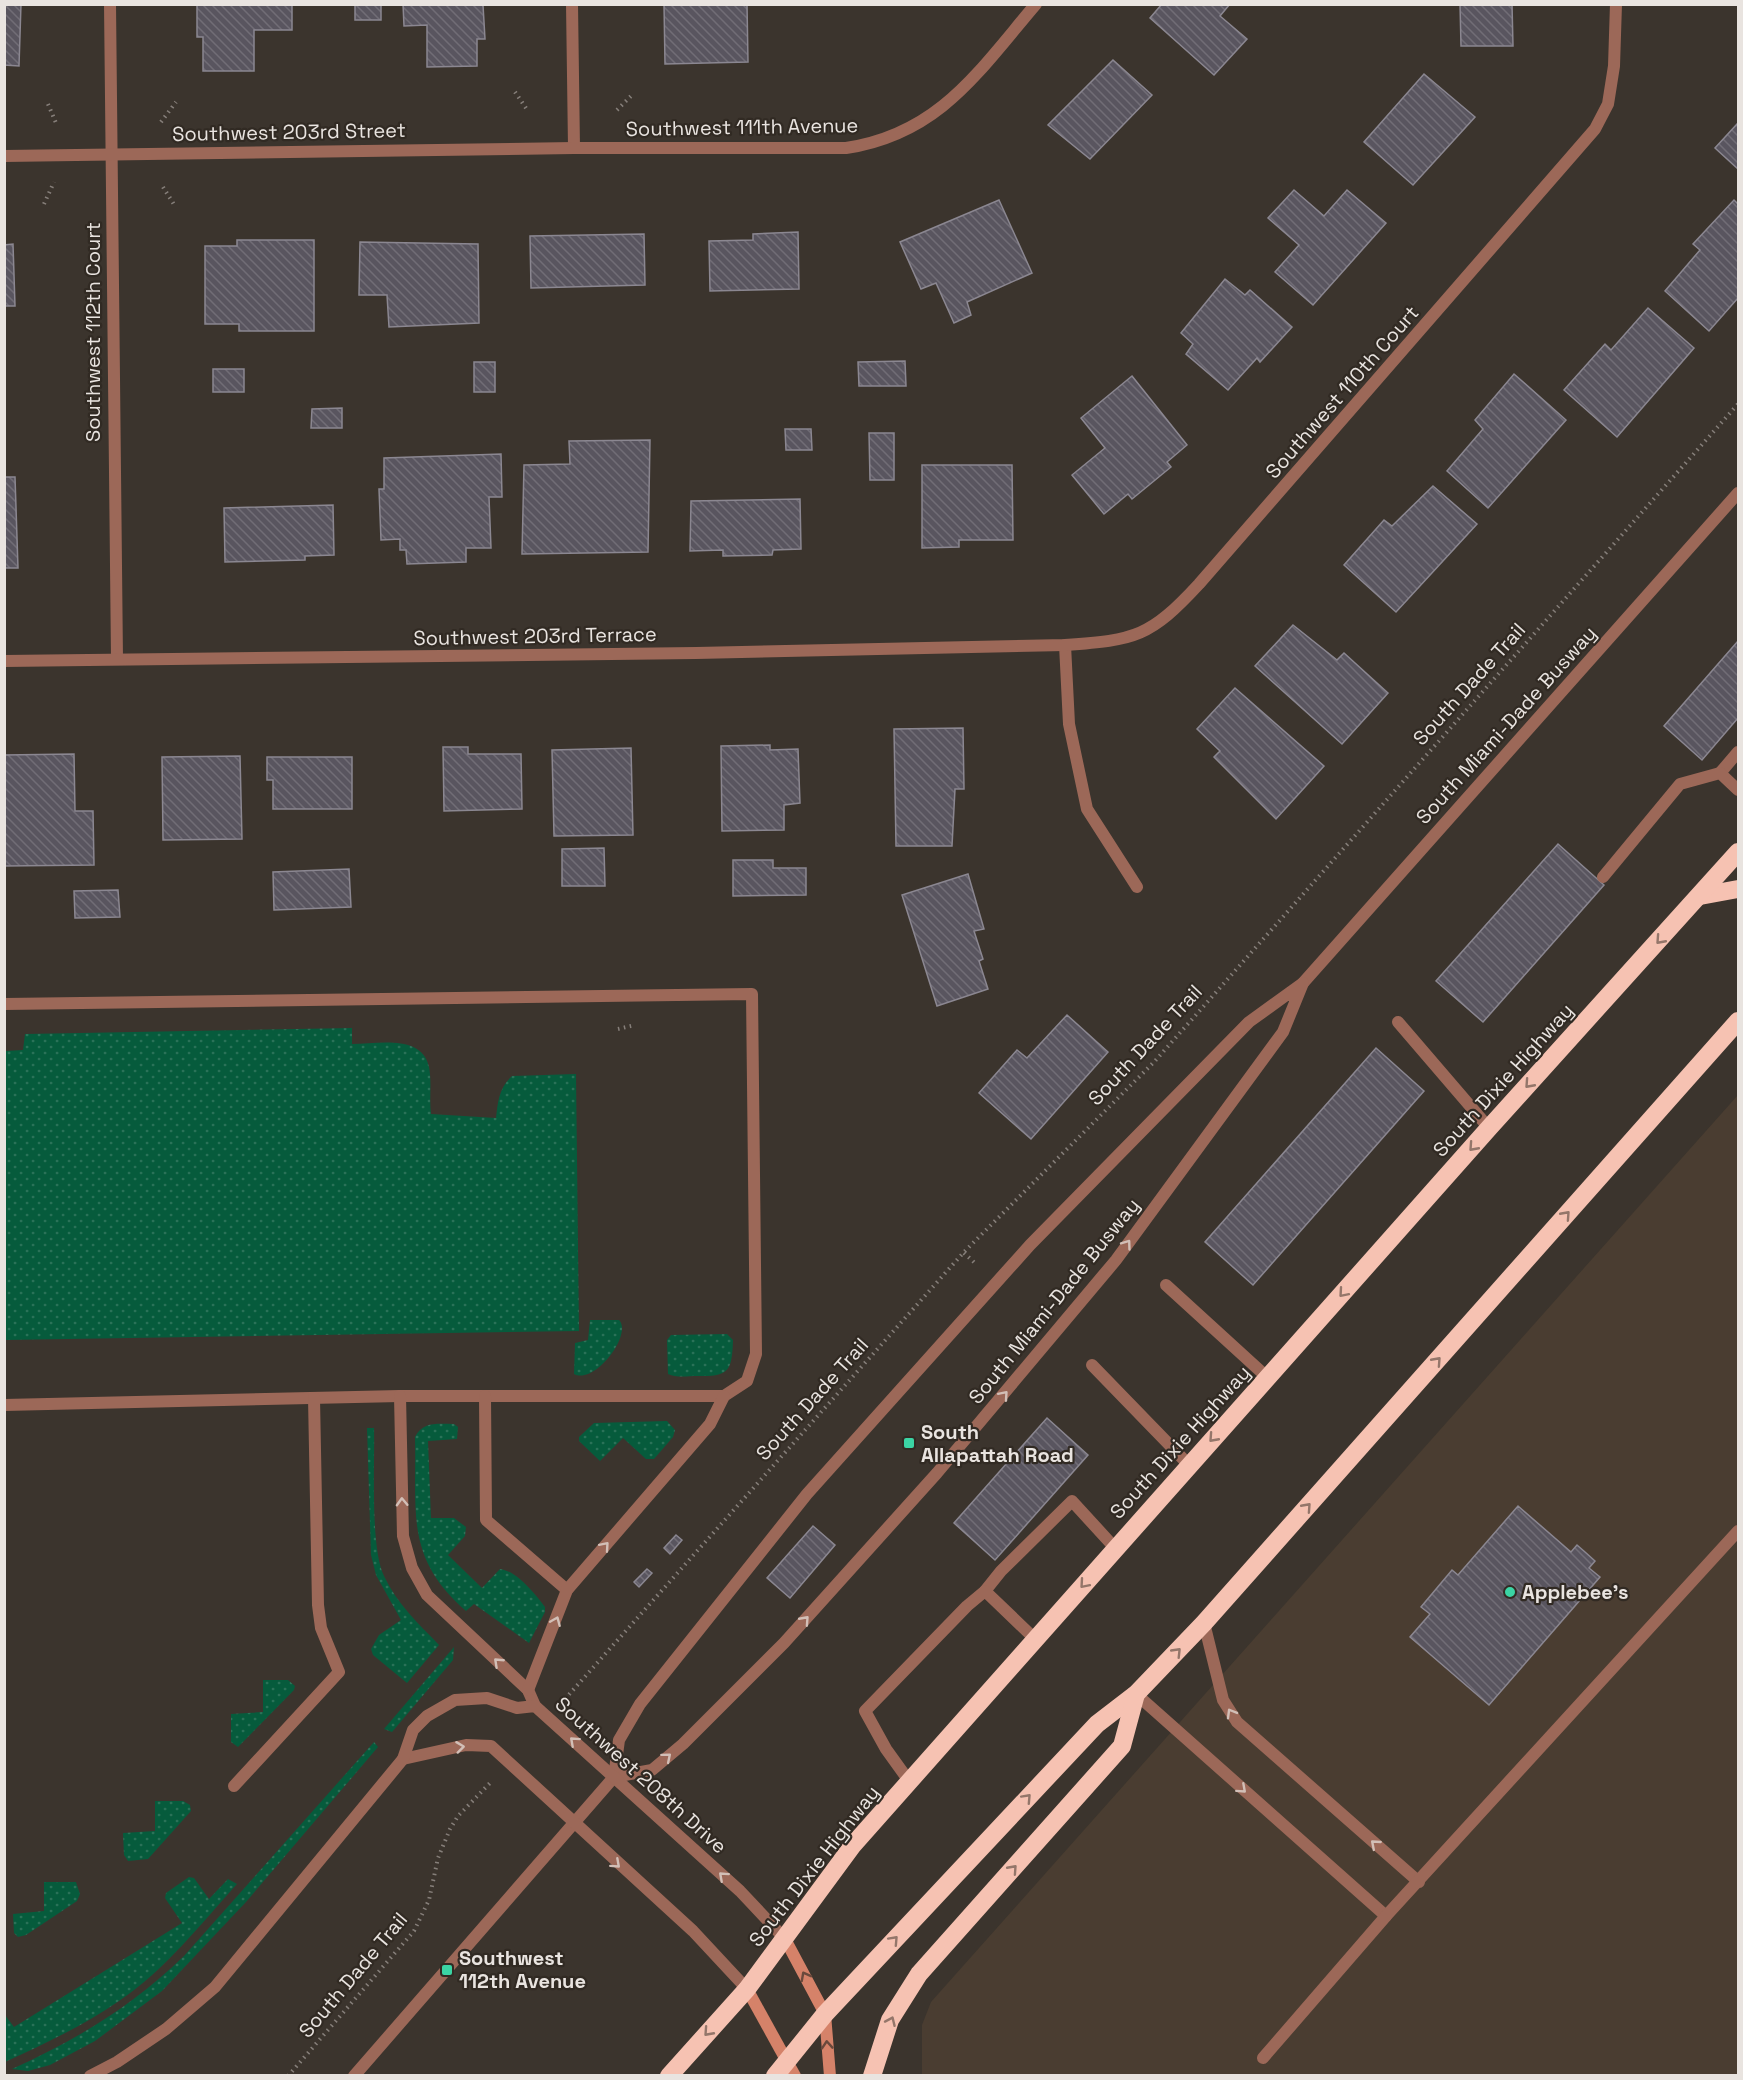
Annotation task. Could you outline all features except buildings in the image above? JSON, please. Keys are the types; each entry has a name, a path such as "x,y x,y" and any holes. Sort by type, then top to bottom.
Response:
{"highway":[{"name":"South Dixie Highway","path":"669,2076 747,1989 853,1845 1489,1128 1738,852"},
{"path":"1700,896 1738,888"},
{"path":"775,2076 791,2067 825,2014 1097,1724 1136,1694 1204,1623 1738,1021"},
{"path":"872,2076 890,2020 919,1974 1122,1746 1136,1694"}],"main road":[{"path":"785,1939 825,2014 830,2076"},
{"path":"747,1989 791,2067"}],"street":[{"name":"Southwest 112th Court","path":"110,4 117,659"},
{"path":"572,4 574,148"},
{"name":"Southwest 111th Avenue","path":"574,148 787,149 846,148 876,143 905,132 937,111 967,84 1036,4"},
{"name":"Southwest 110th Court","path":"1065,645 1112,641 1141,633 1168,617 1542,194 1595,129 1608,104 1614,66 1616,4"},
{"name":"Southwest 203rd Street","path":"4,156 574,148"},
{"name":"South Miami-Dade Busway","path":"1304,983 1283,1032 1116,1260 937,1473 784,1643 683,1744 652,1770 614,1777 619,1740 640,1704 807,1494 1030,1245 1249,1022 1304,983 1738,493"},
{"path":"1065,645 1068,724 1087,809 1137,887"},
{"name":"Southwest 203rd Terrace","path":"4,662 696,653 1065,645"},
{"path":"1603,877 1680,784 1720,773 1738,752"},
{"path":"1720,773 1738,790"},
{"path":"4,1004 752,994 756,1354 747,1381 724,1396 710,1424 567,1590 528,1690"},
{"path":"1398,1022 1489,1128"},
{"path":"1166,1285 1268,1378"},
{"path":"1092,1365 1189,1465"},
{"path":"4,1405 400,1396 724,1396"},
{"path":"400,1396 403,1536 412,1568 427,1594 528,1690 536,1706"},
{"path":"485,1396 486,1520 567,1590"},
{"path":"234,1786 339,1672 321,1628 318,1605 314,1398"},
{"path":"909,1781 886,1749 865,1711 1072,1501 1115,1548"},
{"path":"1263,2058 1386,1917 1738,1531"},
{"path":"985,1591 1035,1639"},
{"path":"1204,1623 1223,1700 1237,1722 1419,1882"},
{"path":"1136,1694 1386,1917"},
{"name":"Southwest 208th Drive","path":"90,2076 117,2062 166,2029 215,1988 403,1759 414,1730 428,1716 455,1700 487,1698 517,1708 536,1706 740,1891 785,1939"},
{"path":"403,1759 466,1745 491,1746 573,1824 693,1931 747,1989"},
{"path":"354,2076 614,1777"}],"path":[{"path":"515,92 528,111"},
{"path":"617,110 633,94"},
{"path":"161,122 176,102"},
{"path":"48,104 56,123"},
{"path":"44,204 54,182"},
{"path":"163,187 175,206"},
{"name":"South Dade Trail","path":"565,1699 964,1252 1155,1061 1738,404"},
{"path":"618,1029 645,1023"},
{"path":"964,1252 977,1264"},
{"name":"South Dade Trail","path":"288,2076 414,1930 429,1900 443,1843 458,1816 480,1794"}],"shaded area":[{"path":"1738,1095 1738,2075 922,2076 922,2025 931,2002"}],"green space":[{"path":"352,1028 352,1044 398,1043 418,1049 425,1057 429,1067 431,1114 496,1118 502,1090 512,1076 576,1074 579,1331 5,1340 5,1051 23,1050 25,1034"},
{"path":"590,1320 619,1320 622,1327 621,1336 610,1356 601,1365 583,1375 574,1374 575,1343 588,1340"},
{"path":"727,1334 733,1340 730,1365 727,1370 708,1376 668,1374 667,1340 671,1335"},
{"path":"667,1421 675,1430 673,1437 654,1459 646,1459 623,1438 600,1461 579,1441 579,1437 594,1423"},
{"path":"454,1424 458,1427 457,1439 428,1441 431,1518 454,1518 466,1527 465,1536 448,1555 482,1588 500,1569 519,1578 545,1607 545,1612 529,1643 474,1604 466,1611 446,1591 432,1572 423,1552 416,1511 415,1437 422,1428 427,1426"},
{"path":"367,1428 374,1428 375,1526 384,1576 408,1613 439,1645 407,1683 373,1655 371,1649 379,1635 401,1620 376,1575 371,1555"},
{"path":"454,1647 453,1660 392,1732 384,1729"},
{"path":"263,1680 288,1680 295,1686 294,1690 238,1747 231,1742 231,1714 263,1712"},
{"path":"374,1742 378,1747 246,1902 162,1991 95,2041 50,2065 28,2071 12,2069 59,2046 103,2020 144,1991 184,1956"},
{"path":"155,1801 183,1801 190,1805 191,1811 148,1859 128,1861 124,1855 123,1833 155,1831"},
{"path":"189,1877 194,1878 209,1899 228,1879 237,1884 181,1946 136,1989 77,2027 5,2062 5,2015 14,2027 182,1923 165,1898 166,1893"},
{"path":"44,1882 76,1882 80,1894 77,1901 26,1935 18,1937 14,1933 13,1914 44,1911"}],"place":[{"name":"South Allapattah Road","path":"909,1443"},
{"name":"Applebee's","path":"1510,1592"},
{"name":"Southwest 112th Avenue","path":"447,1970"}]}
